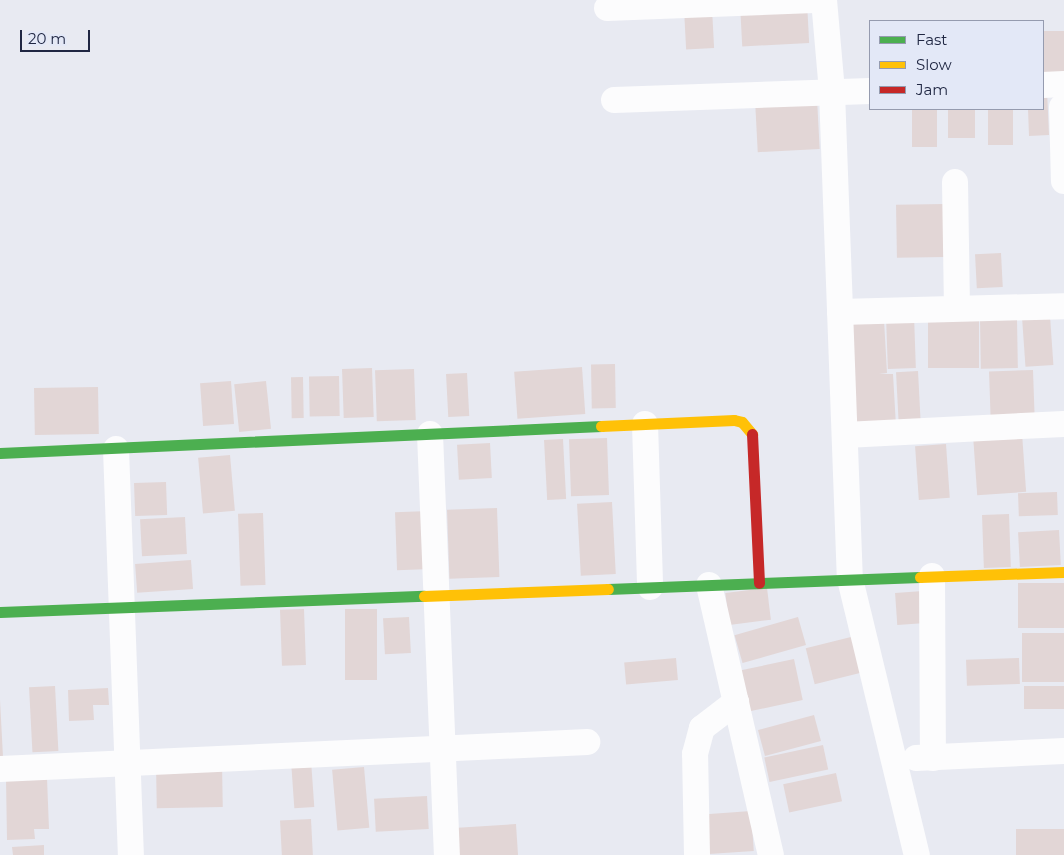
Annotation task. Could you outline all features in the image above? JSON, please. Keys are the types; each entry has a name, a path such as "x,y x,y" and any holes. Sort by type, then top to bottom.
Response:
{"street":[{"path":"607,8 814,0"},
{"path":"824,0 832,92 850,580 896,759 917,855"},
{"path":"1044,86 1063,95 1064,181"},
{"path":"614,100 869,91"},
{"path":"955,182 957,308"},
{"path":"840,312 1064,306"},
{"path":"0,453 734,420 742,422 752,434 759,583"},
{"path":"645,424 650,587"},
{"path":"845,435 1064,424"},
{"path":"430,434 447,855"},
{"path":"116,449 130,855"},
{"path":"0,612 1064,572"},
{"path":"932,576 933,758"},
{"path":"708,585 771,855"},
{"path":"697,855 695,754 702,728 736,702"},
{"path":"0,769 587,742"},
{"path":"896,759 1064,751"}],"building":[{"path":"807,2 809,43 742,46 740,6"},
{"path":"712,8 714,48 686,49 684,9"},
{"path":"1044,31 1064,31 1064,73 1044,73"},
{"path":"1044,90 1047,90 1049,135 1029,136 1028,110 1044,110"},
{"path":"817,98 820,149 758,152 755,101"},
{"path":"912,110 937,110 937,147 912,147"},
{"path":"948,110 975,110 975,138 948,138"},
{"path":"988,110 1013,110 1013,145 988,145"},
{"path":"944,204 945,257 897,258 896,205"},
{"path":"1001,253 1003,287 977,288 975,254"},
{"path":"914,315 916,368 888,369 886,316"},
{"path":"1050,316 1053,365 1025,367 1022,318"},
{"path":"928,318 979,318 979,368 928,368"},
{"path":"1017,319 1018,368 981,369 980,320"},
{"path":"884,320 887,373 879,374 893,374 896,426 857,428 848,323"},
{"path":"591,364 615,364 616,408 592,408"},
{"path":"582,367 585,414 517,419 514,372"},
{"path":"372,368 374,417 344,418 342,369"},
{"path":"414,369 416,420 377,421 375,370"},
{"path":"1033,370 1035,416 991,418 989,372"},
{"path":"918,371 921,424 899,425 896,372"},
{"path":"467,373 469,416 448,417 446,374"},
{"path":"339,376 340,416 310,417 309,377"},
{"path":"291,377 303,377 304,418 292,418"},
{"path":"231,381 234,424 203,426 200,383"},
{"path":"266,381 271,429 239,432 234,384"},
{"path":"98,387 99,434 35,435 34,388"},
{"path":"1022,433 1026,492 977,495 973,436"},
{"path":"607,438 609,495 571,496 569,439"},
{"path":"563,439 566,499 547,500 544,440"},
{"path":"490,443 492,478 459,480 457,445"},
{"path":"946,444 950,498 919,500 915,446"},
{"path":"230,455 235,511 203,514 198,458"},
{"path":"166,482 167,515 135,516 134,483"},
{"path":"1057,492 1058,515 1019,516 1018,493"},
{"path":"612,502 616,574 581,576 577,504"},
{"path":"497,508 499,577 449,579 447,510"},
{"path":"429,511 431,569 397,570 395,512"},
{"path":"263,513 266,585 241,586 238,514"},
{"path":"1009,514 1011,567 984,568 982,515"},
{"path":"185,517 187,554 142,556 140,519"},
{"path":"1059,530 1061,565 1020,567 1018,532"},
{"path":"191,560 193,589 137,593 135,564"},
{"path":"1018,583 1064,583 1064,628 1018,628"},
{"path":"767,588 771,620 729,625 725,593"},
{"path":"923,591 925,623 897,625 895,593"},
{"path":"304,609 306,665 282,666 280,610"},
{"path":"345,609 377,609 377,680 345,680"},
{"path":"409,617 411,653 385,654 383,618"},
{"path":"798,617 806,645 743,663 735,635"},
{"path":"1022,633 1064,633 1064,682 1022,682"},
{"path":"863,634 872,670 815,684 806,648"},
{"path":"676,658 678,680 626,684 624,663"},
{"path":"1019,658 1020,684 967,686 966,660"},
{"path":"794,659 803,700 745,712 736,671"},
{"path":"55,686 58,751 32,752 29,687"},
{"path":"1024,686 1064,686 1064,709 1024,709"},
{"path":"108,688 109,705 93,705 94,720 69,721 68,690"},
{"path":"0,700 3,757 0,757"},
{"path":"814,715 821,741 765,756 758,730"},
{"path":"823,745 828,769 770,782 764,757"},
{"path":"311,760 314,807 294,808 291,761"},
{"path":"222,763 223,807 157,808 156,764"},
{"path":"364,767 369,828 337,831 332,770"},
{"path":"836,773 842,801 789,813 783,784"},
{"path":"47,778 49,829 34,829 35,839 7,840 6,779"},
{"path":"427,796 429,829 376,832 374,799"},
{"path":"751,811 754,851 709,854 706,814"},
{"path":"311,819 313,855 282,855 280,821"},
{"path":"516,824 518,855 455,855 454,828"},
{"path":"1016,829 1064,829 1064,855 1016,855"},
{"path":"44,845 44,855 13,855 12,847"}],"traffic: fast":[{"path":"0,453 601,426"},
{"path":"608,589 920,577"},
{"path":"0,612 424,596"}],"traffic: slow":[{"path":"601,426 734,420 742,422 752,434"},
{"path":"920,577 1064,572"},
{"path":"424,596 608,589"}],"traffic: jam":[{"path":"752,434 759,583"}]}
